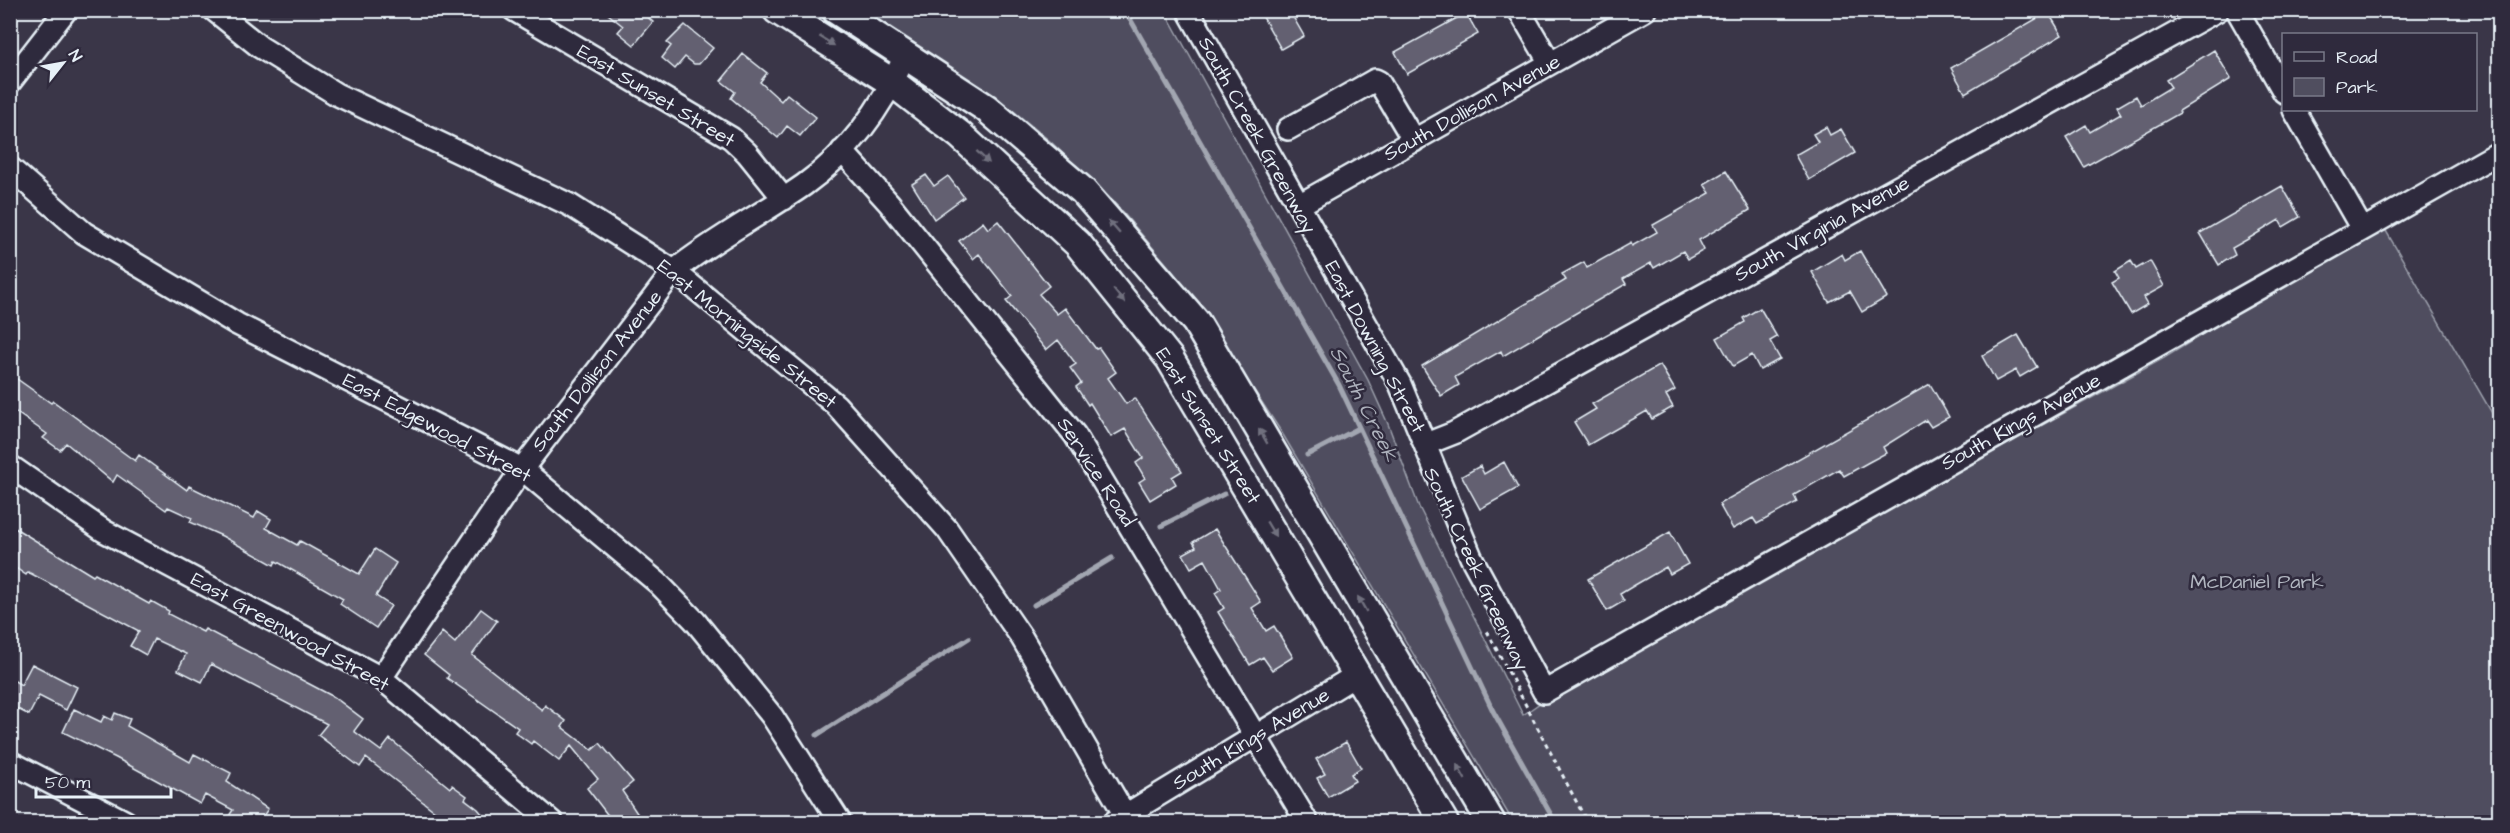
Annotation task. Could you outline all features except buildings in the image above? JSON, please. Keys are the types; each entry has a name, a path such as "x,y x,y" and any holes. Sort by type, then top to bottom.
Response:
{"main road":[{"name":"East Sunset Street","path":"777,10 893,83 960,135 1078,244 1170,359 1444,822"},
{"name":"East Sunset Street","path":"836,10 986,108 1083,191 1196,322 1491,822"}],"street":[{"path":"10,82 66,10"},
{"name":"East Morningside Street","path":"214,10 260,47 336,94 570,205 674,271 836,405 947,529 1022,638 1122,820"},
{"name":"East Sunset Street","path":"514,10 731,138 753,159 784,199"},
{"name":"East Downing Street","path":"1188,10 1400,384 1471,557 1544,692"},
{"path":"1520,10 1550,63"},
{"name":"South Dollison Avenue","path":"1299,205 1644,10"},
{"name":"South Virginia Avenue","path":"1426,444 1454,432 2218,10"},
{"path":"2237,10 2282,90"},
{"name":"South Dollison Avenue","path":"381,678 522,469 674,271 699,251 784,199 824,169 882,104 904,56"},
{"path":"1288,129 1375,80 1379,82 1414,141"},
{"path":"2295,111 2362,229"},
{"name":"Service Road","path":"842,151 897,213 1075,435 1307,822"},
{"name":"South Kings Avenue","path":"1544,692 2499,152"},
{"name":"East Edgewood Street","path":"10,168 84,233 237,324 522,469 658,583 695,621 772,716 840,822"},
{"name":"East Greenwood Street","path":"10,466 104,531 381,678 552,822"},
{"name":"South Kings Avenue","path":"1122,820 1358,674"},
{"path":"10,762 126,822"}],"path":[{"name":"South Creek Greenway","path":"1483,623 1587,822"}],"green space":[{"name":"McDaniel Park","path":"859,11 1165,11 1368,380 1388,424 1419,507 1523,715 1547,698 2164,358 2382,224 2499,425 2499,822 1513,822 1282,433 1199,306 1170,268 1114,202 1051,142 998,98"}],"waterway":[{"name":"South Creek","path":"1125,10 1339,385 1493,711 1555,822"},
{"path":"1307,455 1359,428"},
{"path":"1161,526 1224,494"},
{"path":"1034,605 1112,558"},
{"path":"817,735 969,638"}]}
